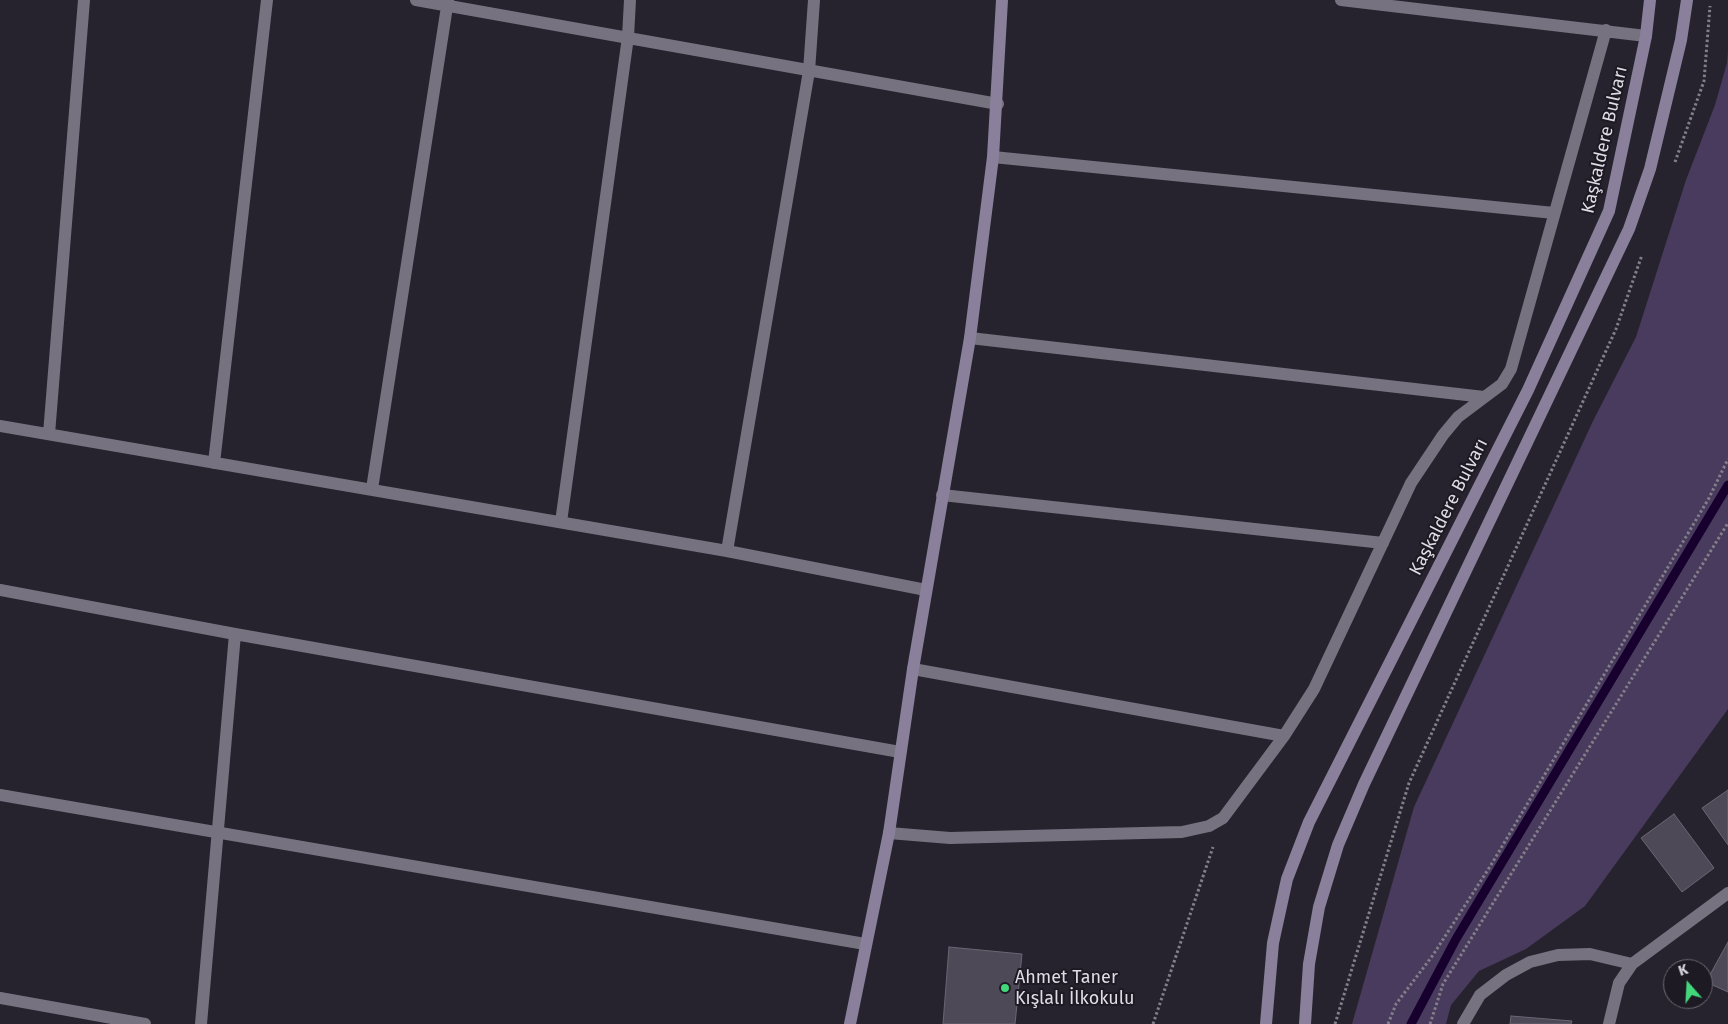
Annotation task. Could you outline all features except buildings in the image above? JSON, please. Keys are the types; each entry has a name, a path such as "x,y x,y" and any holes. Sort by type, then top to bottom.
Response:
{"main road":[{"path":"850,1024 889,833 913,669 970,338 993,157 998,104 1002,0"},
{"name":"Kaşkaldere Bulvarı","path":"1266,1024 1273,943 1286,879 1310,822 1528,390 1609,211 1646,36 1650,0"},
{"path":"1305,1024 1309,964 1317,917 1338,845 1369,775 1629,229 1650,169 1681,40 1687,0"}],"street":[{"path":"49,434 84,0"},
{"path":"214,463 267,0"},
{"path":"416,0 448,4 998,104"},
{"path":"561,522 628,37 630,0"},
{"path":"727,551 809,71 814,0"},
{"path":"1341,0 1646,36"},
{"path":"372,489 448,4"},
{"path":"889,833 960,838 1182,832 1209,826 1223,818 1284,736 1314,689 1411,483 1443,435 1458,417 1502,384 1511,369 1606,30"},
{"path":"993,157 1554,213"},
{"path":"970,338 1484,396"},
{"path":"0,426 727,551 926,590"},
{"path":"942,495 1383,543"},
{"path":"0,590 235,634 900,752"},
{"path":"201,1024 235,634"},
{"path":"913,669 1284,736"},
{"path":"0,795 865,944"},
{"path":"1608,1024 1619,983 1632,964 1728,893"},
{"path":"1463,1024 1480,995 1506,975 1530,962 1558,955 1590,954 1632,964"},
{"path":"0,998 145,1024"}],"path":[{"path":"1675,164 1704,81 1710,0"},
{"path":"1335,1024 1409,783 1616,329 1645,246"},
{"path":"1388,1024 1396,1004 1433,955 1496,857 1709,498 1728,459"},
{"path":"1430,1024 1443,984 1728,524"},
{"path":"1153,1024 1223,818"}],"shaded area":[{"path":"1728,51 1728,709 1585,906 1526,949 1479,971 1451,1005 1446,1024 1352,1024 1414,807 1593,421 1636,337 1686,180 1715,105 1727,63"}],"waterway":[{"path":"1411,1024 1456,939 1728,485"}],"place":[{"name":"Ahmet Taner Kışlalı İlkokulu","path":"1005,988"}]}
